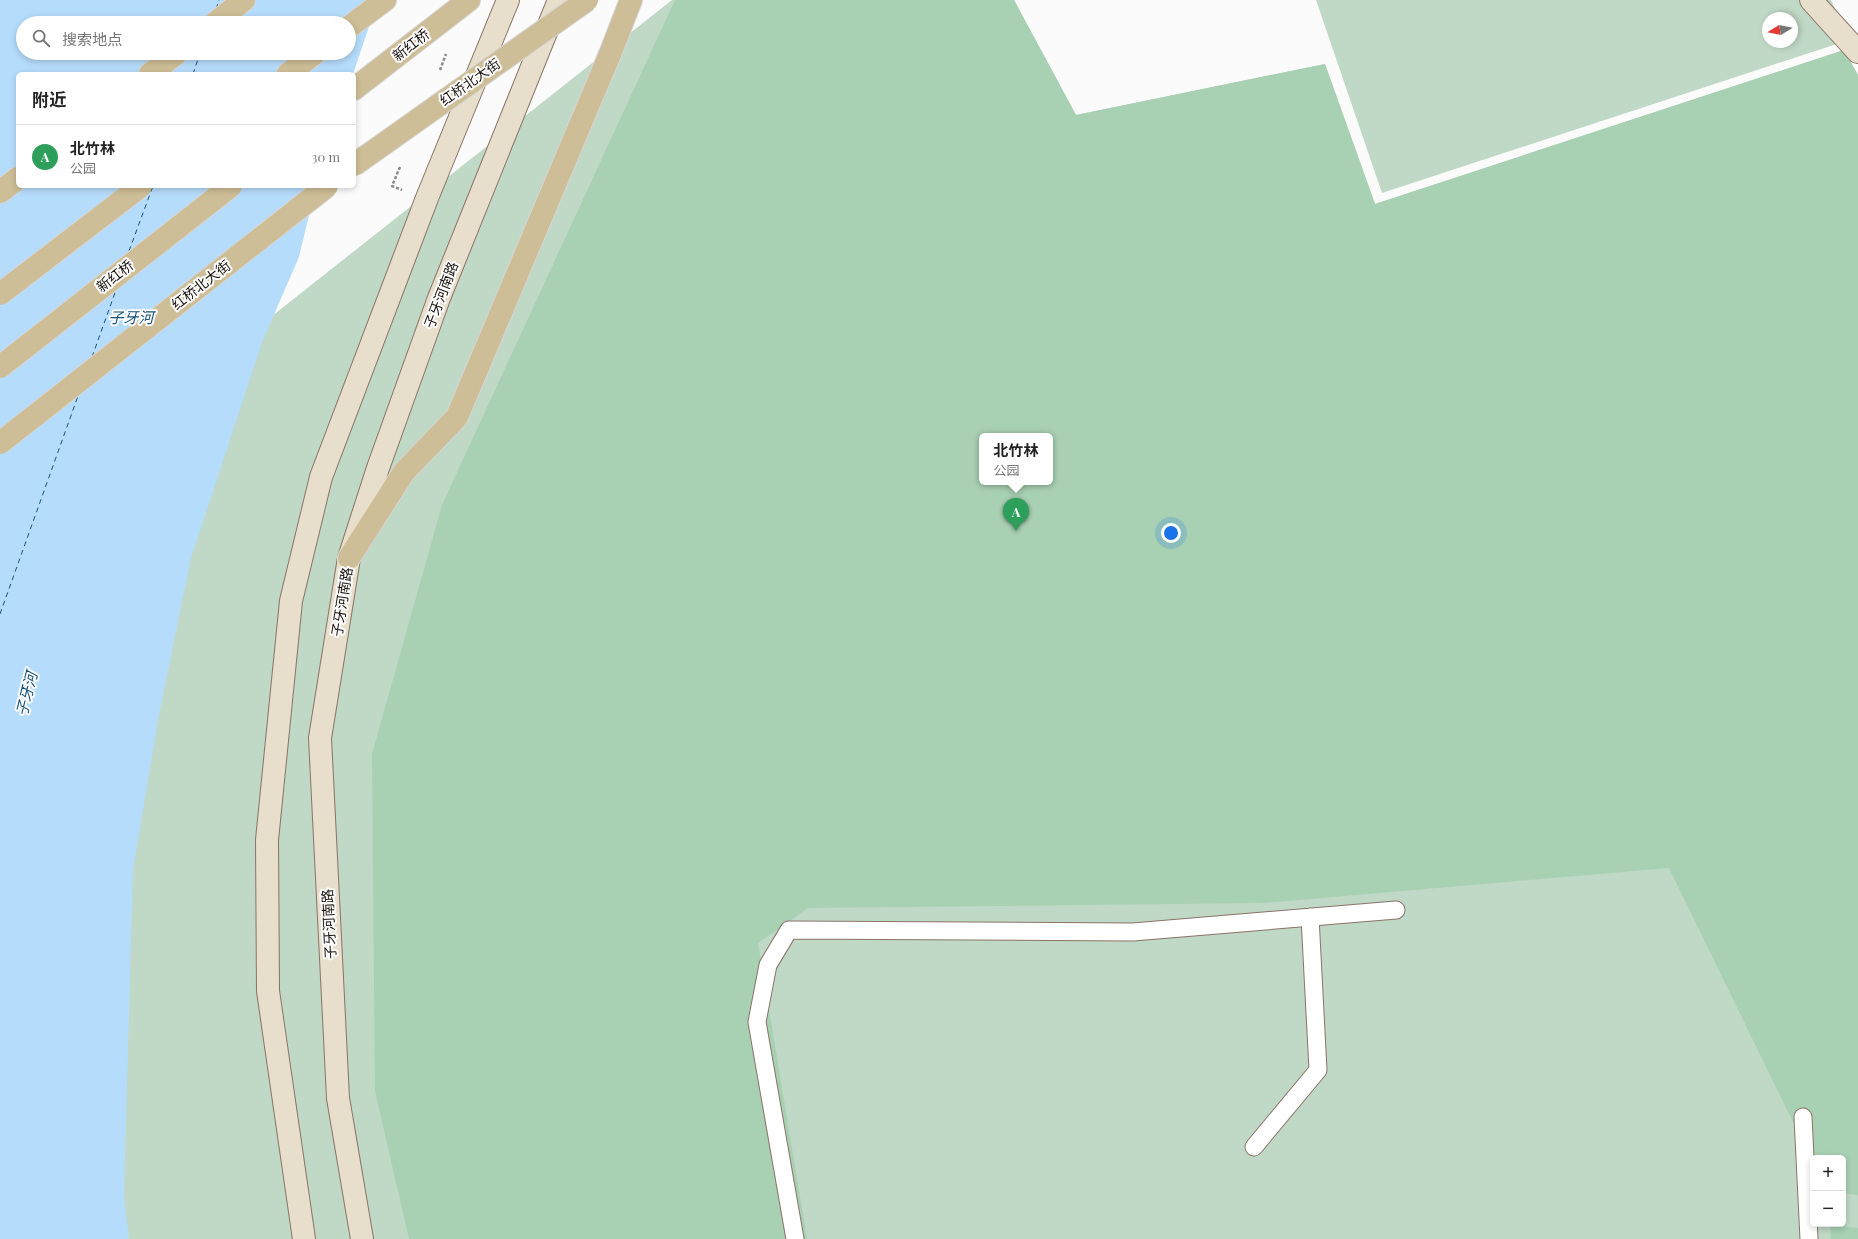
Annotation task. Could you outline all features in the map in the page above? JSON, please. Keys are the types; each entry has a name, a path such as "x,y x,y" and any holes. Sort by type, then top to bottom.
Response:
{"main road":[{"path":"224,16 244,0"},
{"path":"356,22 384,0"},
{"name":"新红桥","path":"356,87 469,0"},
{"path":"304,1239 268,991 267,840 291,601 321,478 427,198 508,0"},
{"name":"子牙河南路","path":"362,1239 338,1098 320,738 349,558 378,468 440,298 558,0"},
{"name":"红桥北大街","path":"356,164 587,0"},
{"path":"349,558 404,472 457,417 610,54 631,0"},
{"path":"1811,0 1858,52"},
{"path":"153,72 168,60"},
{"path":"291,72 306,60"},
{"path":"0,192 16,180"},
{"path":"0,294 138,188"},
{"name":"新红桥","path":"0,367 228,188"},
{"name":"红桥北大街","path":"0,443 324,188"}],"lane":[{"path":"795,1239 757,1022 768,965 789,930 1133,932 1396,910"},
{"path":"1254,1147 1318,1070 1310,917"},
{"path":"1803,1117 1809,1239"}],"green space":[{"path":"672,0 1014,0 1076,115 1325,64 1375,204 1844,50 1858,75 1858,1239 105,1239 115,716 234,346"},
{"path":"675,0 1014,0 1076,115 1325,64 1375,204 1844,50 1858,75 1858,1195 1846,1193 1846,1155 1810,1155 1810,1157 1669,868 1263,903 808,908 758,943 807,1239 409,1239 375,1091 372,754 442,505"},
{"path":"1316,0 1831,0 1849,40 1382,193"},
{"path":"1830,1227 1858,1228 1858,1239 1831,1239"}],"water":[{"name":"子牙河","path":"0,0 378,0 354,72 16,72 16,188 316,188 299,257 263,340 191,558 159,715 133,870 124,1197 129,1239 0,1239"}],"ferry route":[{"path":"216,9 219,0"},
{"path":"194,72 198,60"},
{"path":"129,251 152,188"},
{"path":"92,357 116,290"},
{"path":"0,614 78,396"}],"place":[{"name":"北竹林","path":"1016,531"}]}
